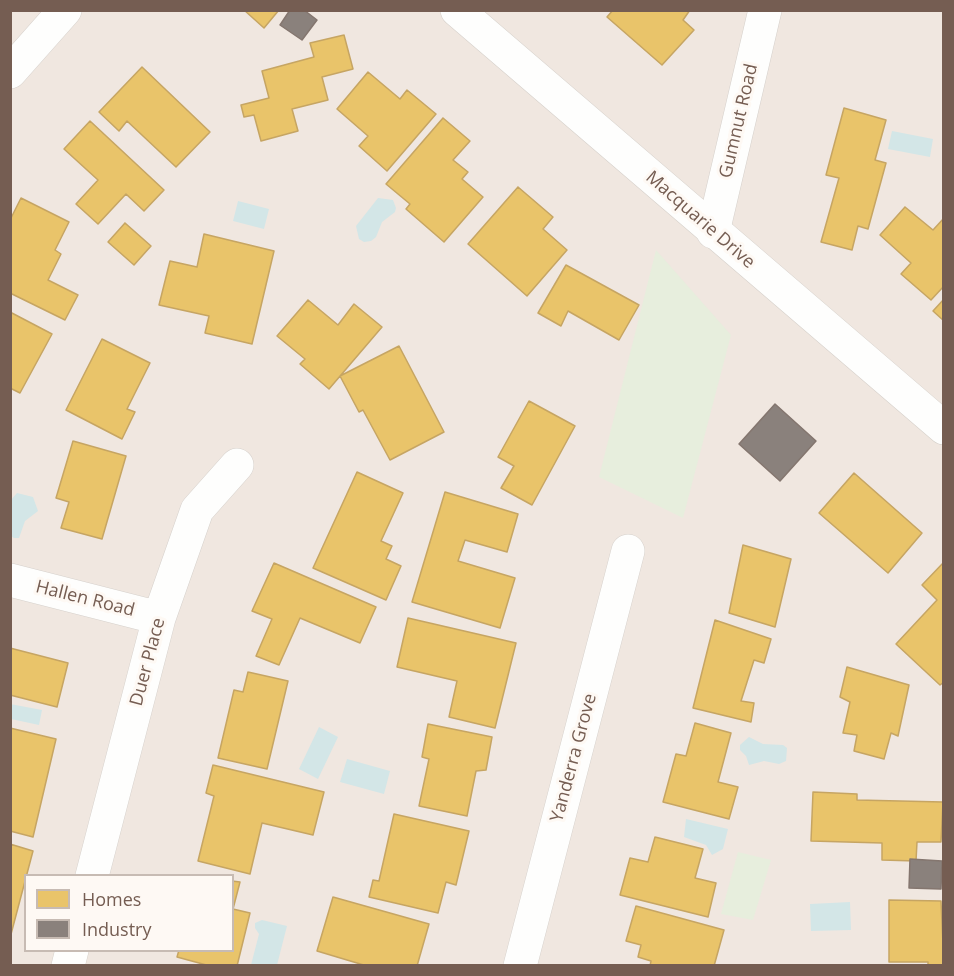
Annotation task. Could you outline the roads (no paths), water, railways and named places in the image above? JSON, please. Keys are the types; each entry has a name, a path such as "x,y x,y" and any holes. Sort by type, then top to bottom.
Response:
{"street":[{"path":"10,72 65,10"},
{"name":"Macquarie Drive","path":"457,10 944,428"},
{"name":"Gumnut Road","path":"713,232 765,10"},
{"name":"Duer Place","path":"93,874 159,618 197,510 237,465"},
{"name":"Yanderra Grove","path":"520,966 628,551"},
{"name":"Hallen Road","path":"10,580 159,618"}]}
